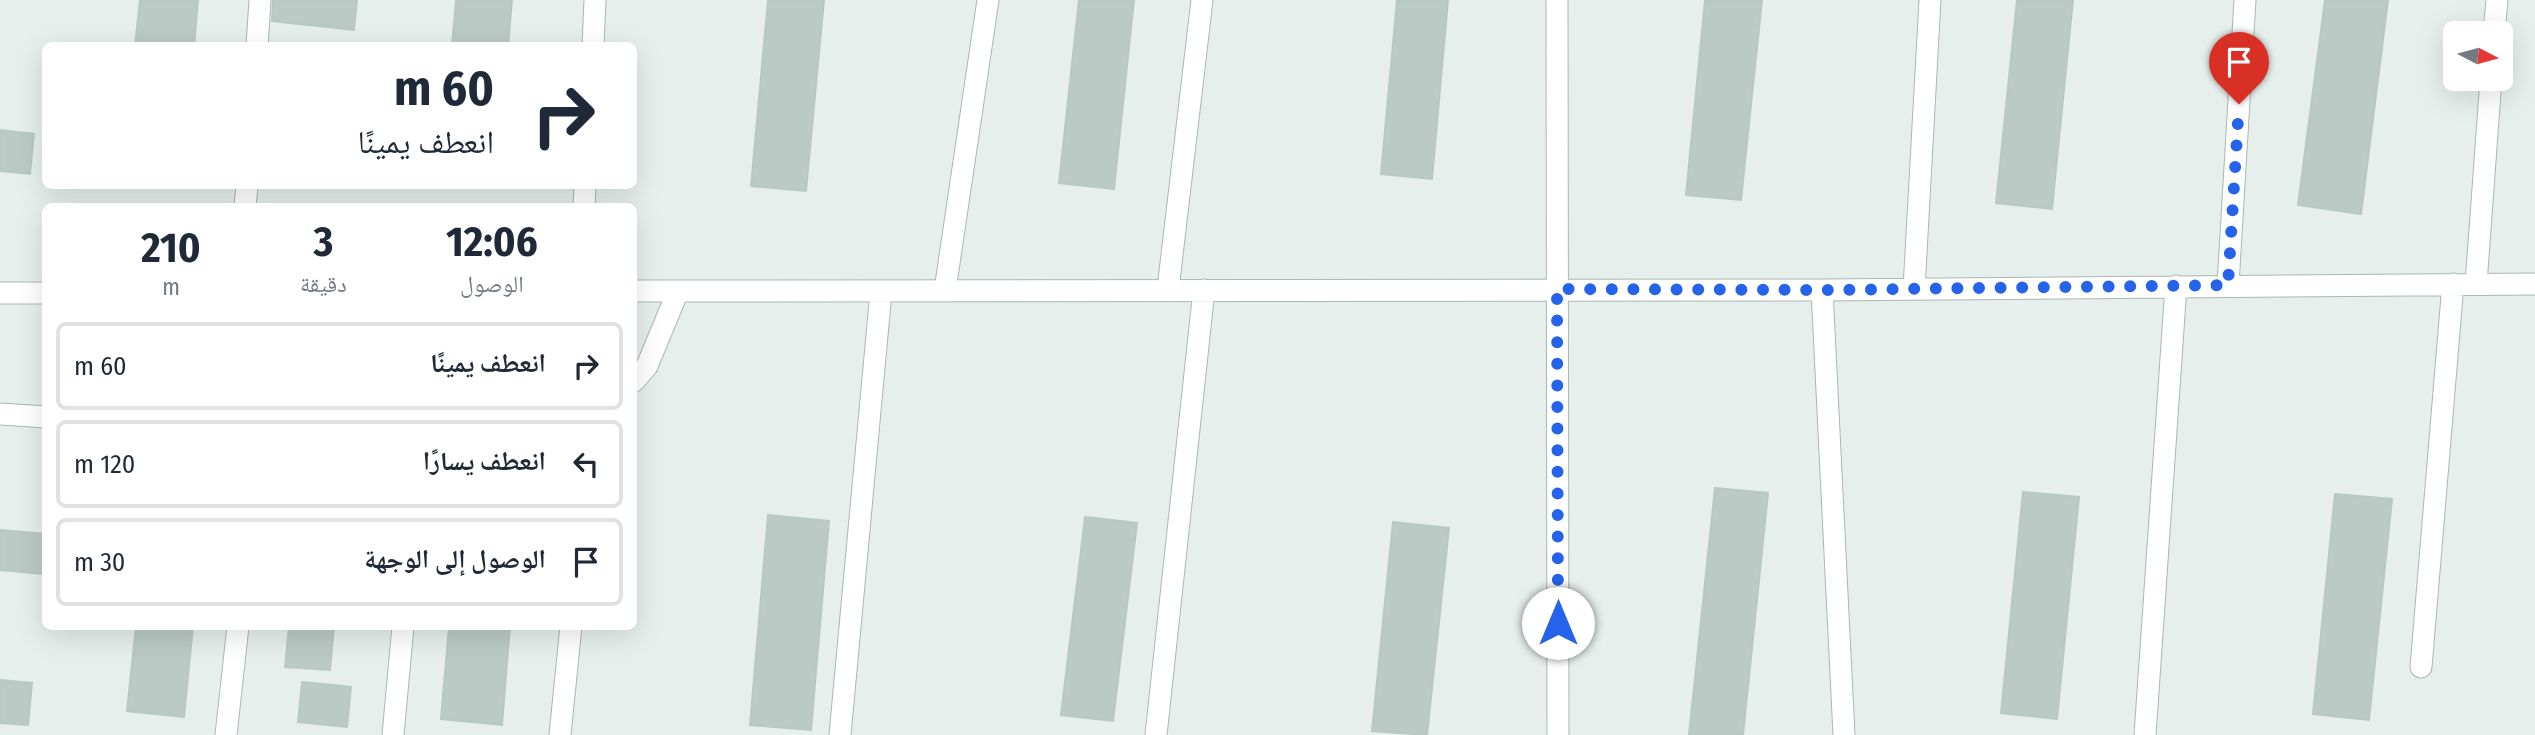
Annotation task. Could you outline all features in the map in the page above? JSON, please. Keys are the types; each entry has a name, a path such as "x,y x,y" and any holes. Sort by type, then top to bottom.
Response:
{"street":[{"path":"257,42 260,0"},
{"path":"593,42 596,0"},
{"path":"945,290 988,0"},
{"path":"1168,289 1202,0"},
{"path":"1557,0 1558,735"},
{"path":"1914,289 1930,0"},
{"path":"2228,285 2245,0"},
{"path":"2495,21 2497,0"},
{"path":"2476,284 2490,91"},
{"path":"2421,667 2453,284"},
{"path":"637,291 1822,290 2535,284"},
{"path":"2146,735 2176,286"},
{"path":"1156,735 1204,290"},
{"path":"1822,290 1844,735"},
{"path":"637,378 647,366 678,291"},
{"path":"840,735 881,292"},
{"path":"0,293 42,293"},
{"path":"0,414 42,417"},
{"path":"226,735 238,630"},
{"path":"393,735 403,630"},
{"path":"560,735 571,630"}],"building":[{"path":"140,0 198,0 194,42 135,42"},
{"path":"273,0 357,0 354,30 272,21"},
{"path":"456,0 512,0 508,42 452,42"},
{"path":"768,0 824,0 806,191 751,186"},
{"path":"1079,0 1134,0 1114,189 1059,183"},
{"path":"1397,0 1448,0 1432,179 1381,174"},
{"path":"1705,0 1762,0 1741,200 1686,195"},
{"path":"2017,0 2073,0 2052,209 1996,203"},
{"path":"2325,0 2388,0 2361,214 2298,205"},
{"path":"0,130 34,134 30,174 0,171"},
{"path":"1715,488 1768,493 1743,735 1689,735"},
{"path":"2023,492 2079,497 2057,719 2001,713"},
{"path":"2335,494 2392,499 2369,720 2313,714"},
{"path":"768,515 829,521 811,730 750,725"},
{"path":"1085,517 1137,523 1113,721 1061,715"},
{"path":"1393,522 1449,528 1427,735 1372,731"},
{"path":"0,530 42,534 42,574 0,570"},
{"path":"136,630 193,630 184,717 127,711"},
{"path":"289,630 334,630 330,670 285,667"},
{"path":"449,630 510,630 502,725 441,719"},
{"path":"0,680 32,683 28,725 0,723"},
{"path":"302,682 351,687 347,727 298,722"}],"route":[{"path":"1558,623 1557,289 1822,290 2228,285 2239,104"}]}
